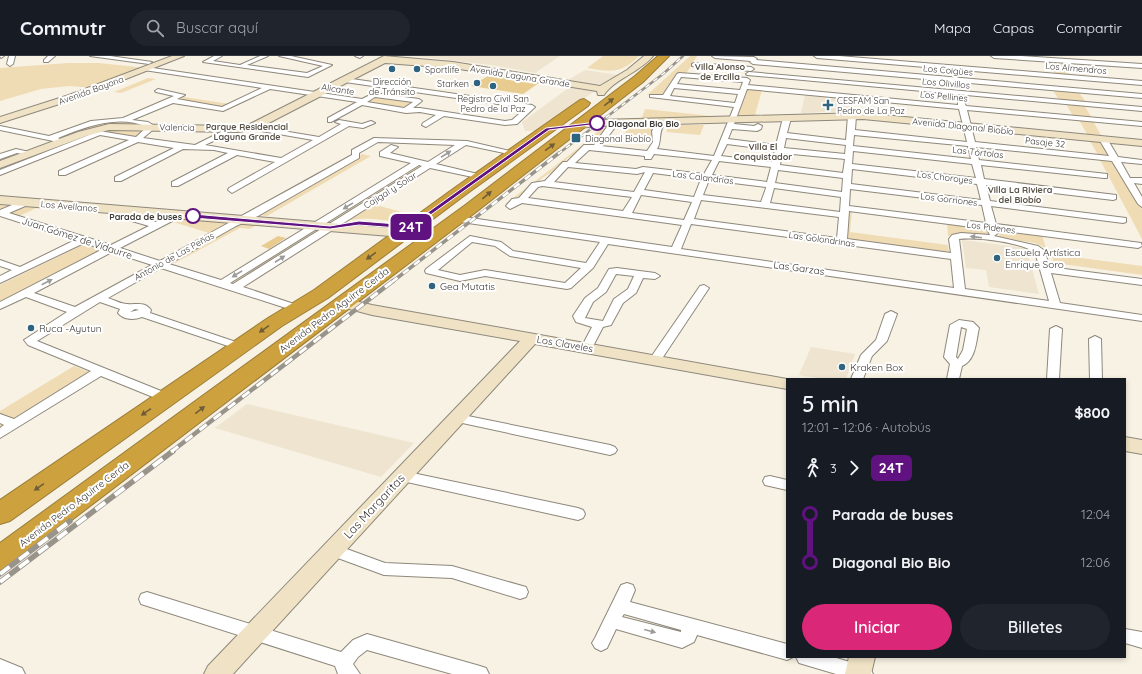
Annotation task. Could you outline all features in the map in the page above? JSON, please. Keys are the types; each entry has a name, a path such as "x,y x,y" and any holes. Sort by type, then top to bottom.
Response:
{"highway":[{"name":"Avenida Pedro Aguirre Cerda","path":"0,514 275,322 316,298 479,177 602,90 638,72 654,56"},
{"name":"Avenida Pedro Aguirre Cerda","path":"0,559 457,219 511,176 650,71 664,56"},
{"path":"650,71 670,56"},
{"path":"579,125 574,122 573,116 602,90"},
{"path":"548,129 579,125"},
{"path":"407,230 441,230"}],"main road":[{"name":"Avenida Bayona","path":"0,120 68,99 148,65 180,56"},
{"name":"Avenida Laguna Grande","path":"369,56 372,60 400,60 448,65 602,90"},
{"name":"Valencia","path":"0,165 27,156 63,141 102,129 152,127 250,128 391,56"},
{"name":"Avenida Laguna Grande","path":"399,56 480,67 602,90"},
{"name":"Avenida Pedro Aguirre Cerda","path":"602,90 630,72 650,56"},
{"name":"Avenida Diagonal Biobío","path":"579,125 598,123 731,123 787,118 856,108 967,126 1142,143"},
{"name":"Avenida Diagonal Biobío","path":"579,125 660,125 688,122"},
{"name":"Los Avellanos","path":"0,200 330,228 407,230"},
{"name":"Los Claveles","path":"343,303 372,310 786,384"},
{"name":"Las Margaritas","path":"217,674 532,338"},
{"path":"1126,444 1142,447"}],"street":[{"path":"10,64 12,56"},
{"path":"46,61 52,56"},
{"name":"Alicante","path":"94,56 133,59 148,65 363,102 365,104 505,123 513,122 531,107 487,100 491,97 466,93 458,96 345,80"},
{"path":"133,59 141,56"},
{"path":"219,56 204,62 309,75"},
{"path":"242,66 265,56"},
{"path":"282,56 329,65"},
{"path":"688,75 699,56"},
{"name":"Los Coigües","path":"715,56 859,71 1142,96"},
{"name":"Los Almendros","path":"817,56 859,58 1142,83"},
{"path":"951,56 995,240"},
{"path":"994,56 1142,66"},
{"path":"842,241 851,132 856,108 859,58"},
{"path":"676,250 697,198 731,123 754,59"},
{"path":"301,80 337,62"},
{"path":"694,65 746,81"},
{"path":"665,98 680,75 746,81"},
{"path":"672,86 746,81"},
{"name":"Los Olivillos","path":"746,81 858,84 1142,109"},
{"name":"Los Pellines","path":"746,81 856,108 963,107 1142,124"},
{"path":"171,101 220,109 270,87"},
{"path":"158,91 236,103"},
{"path":"124,120 182,95"},
{"path":"371,123 363,126 346,124 332,120 375,95 419,101 404,110"},
{"path":"652,96 738,105"},
{"path":"426,125 442,114"},
{"path":"765,206 770,188 769,185 787,118"},
{"path":"50,138 99,120 124,120 145,124 152,127 138,139 62,173"},
{"path":"731,123 757,129 758,126"},
{"path":"232,190 346,124"},
{"path":"626,215 638,194 646,170 642,168 657,140 655,133 660,125"},
{"path":"596,148 612,126"},
{"path":"0,128 63,141"},
{"path":"250,128 320,140"},
{"name":"Pasaje 32","path":"851,132 1142,162"},
{"path":"0,172 27,156 96,133 182,147 212,147 283,161"},
{"path":"195,147 223,133"},
{"path":"783,135 849,154"},
{"path":"18,137 32,140 42,136"},
{"path":"1103,139 1142,203"},
{"name":"Antonio de Las Peñas","path":"100,371 32,343 32,339 75,311 233,224 243,220 356,156 356,152 381,140 400,142 464,143"},
{"path":"723,141 849,154"},
{"path":"464,143 514,153"},
{"name":"Cajigal y Solar","path":"235,288 464,143"},
{"path":"118,179 182,147"},
{"path":"394,147 383,154 479,177"},
{"path":"548,183 566,165 576,159 586,148 716,158 847,176"},
{"path":"0,157 16,151 27,156"},
{"path":"175,184 236,152"},
{"name":"Las Tórtolas","path":"849,154 976,162 1104,176"},
{"name":"Los Choroyes","path":"849,154 981,182 1113,197"},
{"name":"Cajigal y Solar","path":"222,284 417,163"},
{"name":"Las Calandrias","path":"566,165 637,172 646,170 769,185 846,191"},
{"path":"1127,180 1142,181"},
{"name":"Los Pidenes","path":"522,200 535,185 548,183 638,194 697,198 765,206 844,212 992,227 1138,245"},
{"name":"Los Gorriones","path":"846,191 986,203 1122,220"},
{"path":"510,206 515,201 522,200"},
{"name":"Las Golondrinas","path":"522,200 626,215 842,241 956,257"},
{"name":"Juan Gómez de Vidaurre","path":"27,202 1,213 290,306"},
{"path":"129,211 127,214 128,217 157,225"},
{"path":"0,306 177,215"},
{"name":"Las Garzas","path":"457,219 1142,318"},
{"path":"960,291 954,239 957,236 995,240 1032,246 1040,251 1055,305"},
{"path":"589,266 510,253 498,244 470,239 430,270 431,272 456,278 485,273 567,286 589,266 606,240"},
{"path":"0,280 83,240"},
{"path":"0,263 20,270"},
{"path":"1045,269 1142,282"},
{"path":"640,274 632,291 618,301 607,322 599,325 580,320 580,316 589,300 602,290 613,271 640,274 655,276"},
{"path":"655,360 704,288"},
{"path":"25,293 75,311"},
{"path":"98,298 127,308 137,306 145,308 146,310 143,314 235,345"},
{"path":"857,378 867,355 881,341 891,314"},
{"path":"587,348 599,325"},
{"path":"1053,378 1056,329"},
{"path":"1095,340 1096,378"},
{"path":"954,378 956,364"},
{"path":"0,434 100,371 157,394"},
{"path":"0,418 14,425"},
{"path":"458,418 610,450"},
{"path":"403,476 578,514"},
{"path":"770,481 786,485"},
{"path":"333,550 384,569 399,571 435,570 452,572 520,592"},
{"path":"601,643 626,590"},
{"path":"147,599 256,632 348,668 356,647 367,642 480,674"},
{"path":"615,614 682,640 688,637 692,626 786,652"},
{"path":"1126,636 1142,640"},
{"path":"810,658 861,669"},
{"path":"0,667 16,674"}],"shaded area":[{"path":"414,56 560,56 535,73 491,65"},
{"path":"603,56 639,56 633,62 621,69 609,71 587,68"},
{"path":"690,56 697,56 686,74 677,73 663,96 647,95"},
{"path":"68,63 99,63 146,68 94,88 69,86 41,89 0,101 0,68"},
{"path":"1048,63 1062,64 1070,75 1054,73"},
{"path":"585,70 618,75 602,85 568,80"},
{"path":"148,78 156,79 121,93 114,92"},
{"path":"570,87 595,91 536,131 525,131 522,122"},
{"path":"748,88 762,90 755,115 737,116"},
{"path":"1052,89 1078,91 1086,102 1059,100"},
{"name":"CESFAM San Pedro de La Paz","path":"805,94 850,98 853,100 852,111 801,113"},
{"path":"373,96 416,101 406,108 366,102"},
{"path":"184,97 230,104 221,108 175,99"},
{"path":"1066,104 1084,105 1092,118 1073,116"},
{"path":"645,109 721,117 641,120"},
{"path":"116,120 143,124 63,139 56,137 89,124"},
{"path":"1079,120 1093,121 1101,135 1087,134"},
{"path":"669,125 704,125 700,135 666,132"},
{"path":"653,127 651,133 653,140 622,136 629,128"},
{"path":"130,128 145,129 135,137 99,132 94,133 106,130"},
{"path":"601,128 609,128 598,143 586,144 576,156 566,160 567,161 557,173 548,174 541,179 528,196 517,197 510,205 505,204 585,143"},
{"path":"87,135 43,153 38,152 72,139"},
{"path":"1090,141 1102,142 1111,157 1099,157"},
{"path":"362,154 371,156 267,216 256,215"},
{"path":"1099,158 1114,161 1142,209 1142,239"},
{"path":"417,164 424,166 336,221 328,220"},
{"path":"372,204 410,214 398,222 358,219 344,222"},
{"path":"0,205 39,207 19,216 0,210"},
{"path":"848,211 852,211 850,232 948,245 949,252 845,239"},
{"path":"179,216 231,221 209,233 170,221"},
{"path":"234,220 260,223 250,229 240,228 175,263 165,259"},
{"path":"947,224 987,229 989,237 948,236"},
{"path":"998,229 1042,235 1046,248 1035,243 1000,238"},
{"path":"311,231 322,231 235,285 228,282"},
{"name":"Escuela Artística Enrique Soro","path":"962,240 1026,248 1039,294 989,287 986,270 966,268"},
{"path":"84,244 104,249 0,303 0,285"},
{"path":"1051,254 1142,266 1142,275 1054,263"},
{"path":"811,347 855,354 846,378 816,378 799,375"},
{"path":"74,366 92,373 0,430 0,411"},
{"path":"247,404 414,443 381,477 215,428"}],"building":[{"path":"488,76 539,83 523,94 471,86"},
{"path":"278,236 286,238 269,249 261,246"}],"railway":[{"path":"558,154 663,74 683,56"},
{"path":"392,282 559,153"},
{"path":"171,452 393,281"},
{"path":"0,582 173,451"},
{"path":"0,574 70,521"}],"bus line":[{"name":"24T","path":"193,216 330,228 352,223 411,227 548,129 554,127 597,123"}],"place":[{"name":"Dirección de Tránsito","path":"392,69"},
{"name":"Sportlife","path":"417,69"},
{"name":"Starken","path":"477,83"},
{"name":"Registro Civil San Pedro de la Paz","path":"493,86"},
{"name":"CESFAM San Pedro de La Paz","path":"828,105"},
{"name":"Diagonal Bio Bio","path":"597,123"},
{"name":"Diagonal Biobío","path":"576,138"},
{"name":"Parada de buses","path":"193,216"},
{"name":"Escuela Artística Enrique Soro","path":"997,258"},
{"name":"Gea Mutatis","path":"432,286"},
{"name":"Ruca -Ayutun","path":"31,328"},
{"name":"Kraken Box","path":"842,367"}],"district":[{"name":"Villa Alonso de Ercilla","path":"720,72"},
{"name":"Parque Residencial Laguna Grande","path":"247,132"},
{"name":"Villa El Conquistador","path":"763,152"},
{"name":"Villa La Riviera del Biobío","path":"1020,194"}]}
